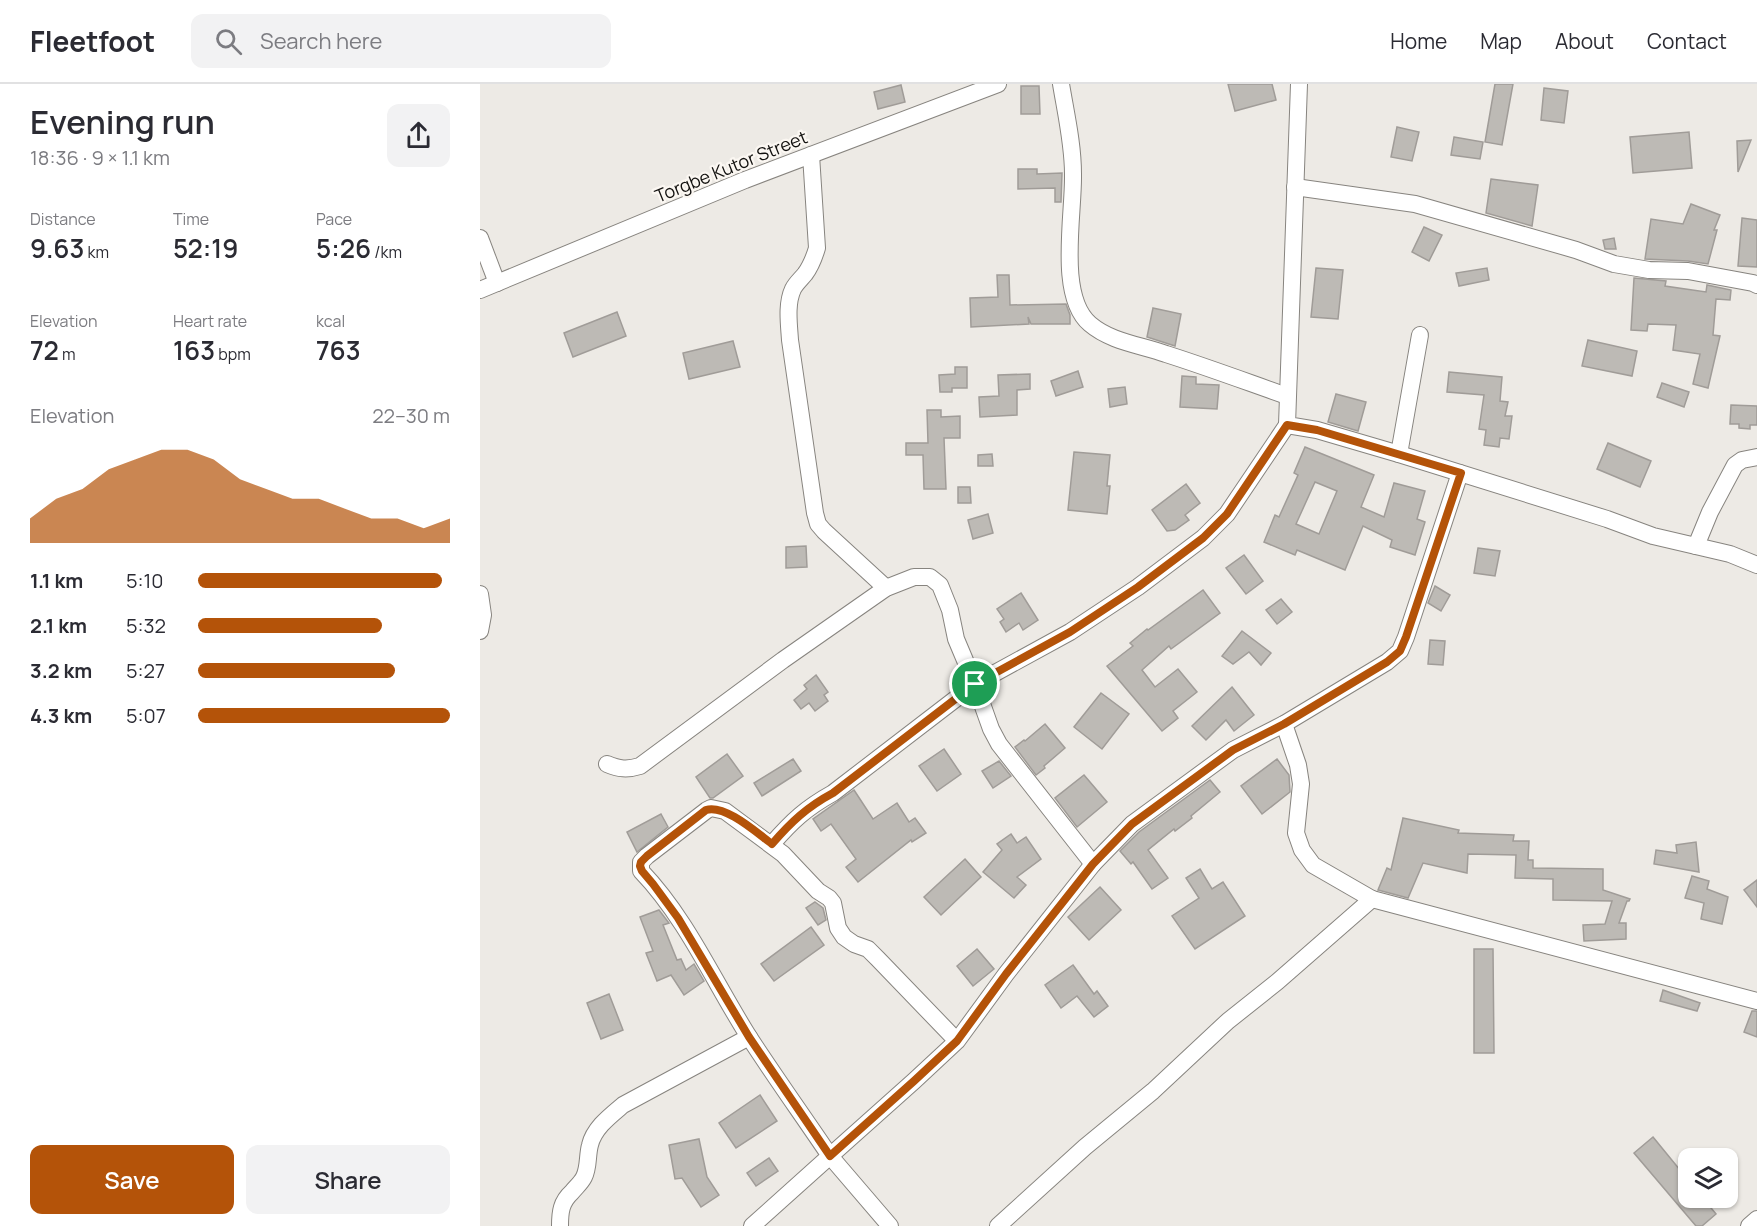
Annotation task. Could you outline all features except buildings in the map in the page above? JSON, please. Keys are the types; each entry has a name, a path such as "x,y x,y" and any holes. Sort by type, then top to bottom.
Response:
{"street":[{"name":"Torgbe Kutor Street","path":"480,290 745,180 998,84"},
{"path":"1061,84 1073,173 1070,261 1073,294 1078,309 1089,323 1106,335 1166,353 1287,396"},
{"path":"772,844 795,818 833,793 975,684 1070,632 1138,587 1203,538 1227,514 1287,425 1299,84"},
{"path":"811,155 817,248 813,260 794,288 788,316 815,513 818,524 824,531 886,588"},
{"path":"1294,187 1415,204 1576,250 1614,264 1649,270 1688,271 1757,285"},
{"path":"480,238 497,283"},
{"path":"1399,454 1420,335"},
{"path":"1287,425 1317,430 1399,454 1607,519 1653,536 1730,554 1757,565"},
{"path":"1696,546 1710,512 1735,465 1743,460 1757,457"},
{"path":"752,1226 957,1041 1006,974 1093,864 1132,824 1233,750 1284,724 1387,662 1400,651 1461,473"},
{"path":"607,764 620,769 640,766 783,660 886,588 914,577 930,577 940,585 950,610 956,639 999,744 1093,864"},
{"path":"480,594 483,615 480,631"},
{"path":"1284,724 1298,765 1301,784 1296,833 1302,850 1313,865 1372,899 1757,1001"},
{"path":"890,1226 830,1156 749,1037 678,918 640,866 647,856 706,810 711,808 725,811 772,844 818,891 829,898 833,903 838,928 844,937 868,949 957,1041"},
{"path":"998,1226 1085,1147 1153,1091 1228,1021 1277,982 1372,899"},
{"path":"560,1226 560,1208 582,1181 587,1170 592,1137 608,1118 623,1106 749,1037"},
{"path":"1749,1226 1757,1219"}],"route":[{"path":"1287,425 1317,430 1461,473 1400,651 1387,662 1284,724 1233,750 1132,824 1093,864 1006,974 957,1041 830,1156 749,1037 678,918 642,871 641,862 711,808 725,811 772,844 795,818 833,793 975,684 1070,632 1138,587 1203,538 1227,514 1287,425"}]}
